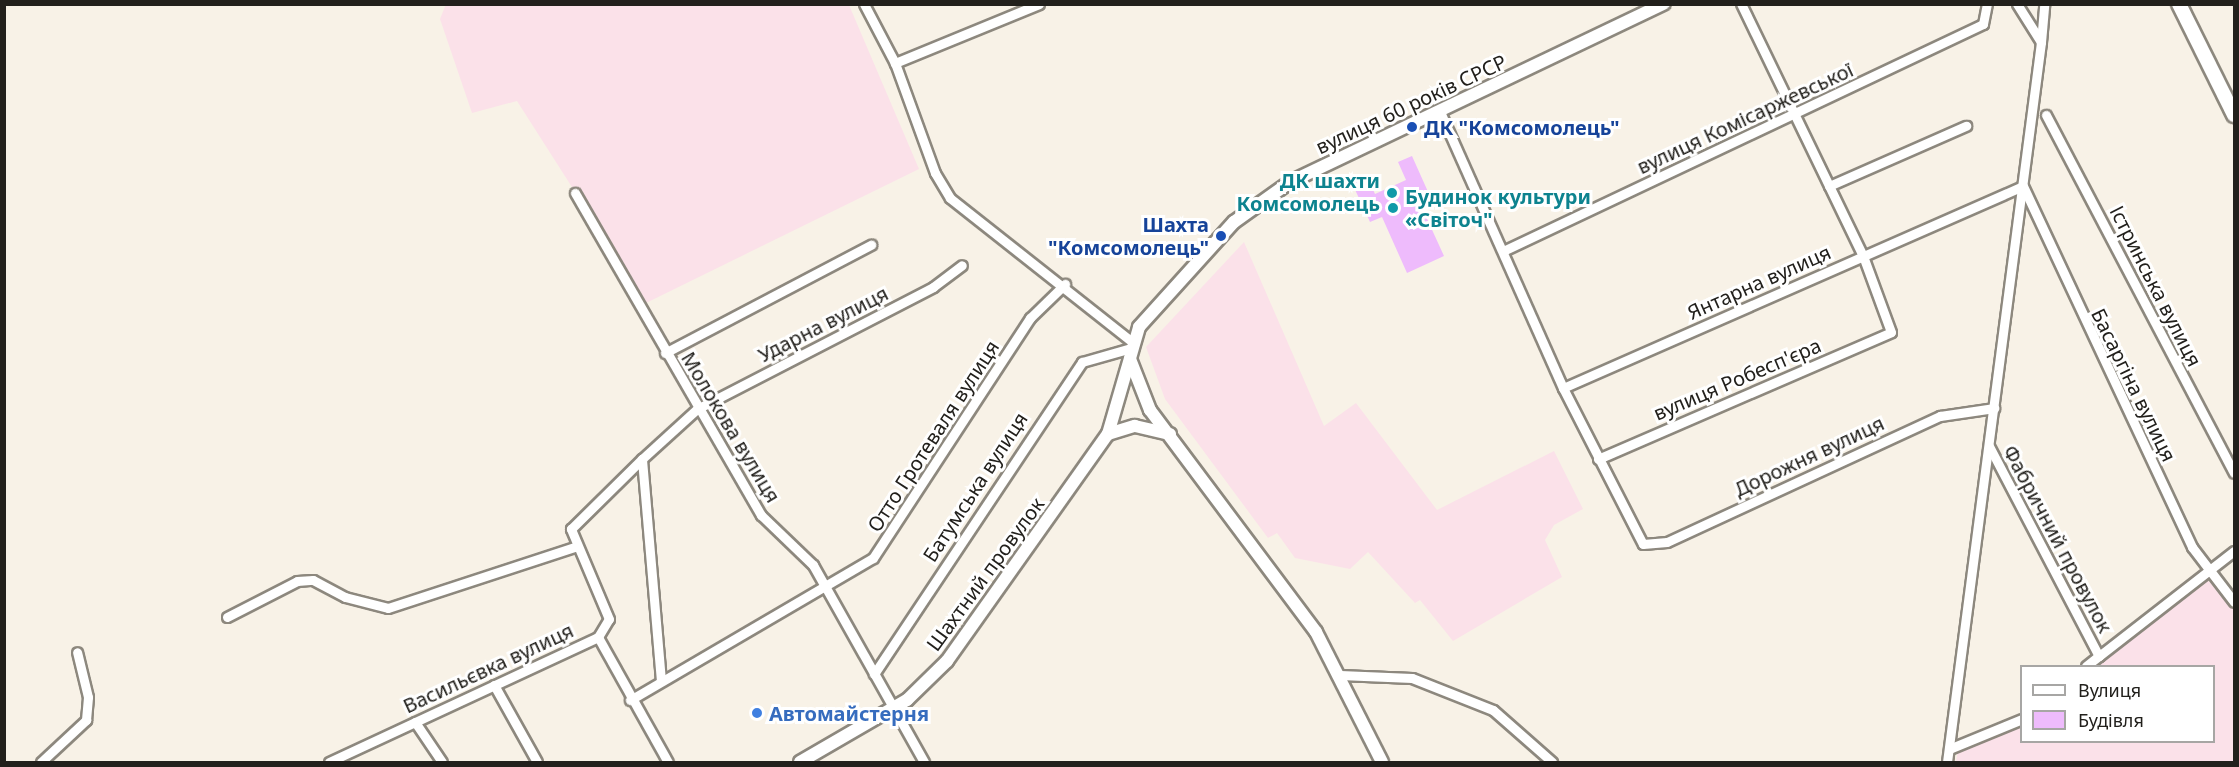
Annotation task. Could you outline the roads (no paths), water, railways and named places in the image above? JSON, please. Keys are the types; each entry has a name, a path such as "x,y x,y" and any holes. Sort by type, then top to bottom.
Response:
{"main road":[{"path":"2179,4 2235,115"}],"street":[{"path":"864,4 895,63 935,173 951,198 1065,284 1130,345 1140,395 1265,558 1340,675 1382,762"},
{"path":"895,63 1039,4"},
{"name":"вулиця 60 років СРСР","path":"1130,345 1155,303 1253,207 1290,182 1441,114 1664,4"},
{"path":"1741,4 1863,256"},
{"name":"вулиця Комісаржевської","path":"1503,251 1795,116 1983,24 1986,4"},
{"path":"2017,4 2041,42"},
{"path":"1947,762 2023,186 2044,4"},
{"path":"1441,114 1563,388 1598,459"},
{"name":"Істринська вулиця","path":"2046,115 2235,473"},
{"path":"1829,186 1966,126"},
{"name":"Басаргіна вулиця","path":"2023,186 2031,209 2210,575 2235,602"},
{"name":"Янтарна вулиця","path":"1563,388 2023,186"},
{"name":"Молокова вулиця","path":"575,193 697,409 761,515 813,565 924,762"},
{"path":"665,353 871,245"},
{"name":"вулиця Робесп'єра","path":"1598,459 1891,332 1863,256"},
{"name":"Ударна вулиця","path":"575,547 571,529 697,409 933,287 962,265"},
{"name":"Отто Гротеваля вулиця","path":"630,700 823,583 860,566 885,544 1030,318 1065,284"},
{"name":"Шахтний провулок","path":"800,762 922,689 947,662 1108,434 1130,345"},
{"name":"Батумська вулиця","path":"874,674 1082,362 1130,345"},
{"name":"Дорожня вулиця","path":"1598,459 1642,544 1667,542 1940,416 1971,407 1994,408"},
{"path":"1108,434 1135,426 1170,434"},
{"name":"Фабричний провулок","path":"1989,446 2097,652"},
{"path":"642,459 661,681"},
{"path":"226,617 297,581 313,580 345,597 388,608 575,547 609,619 598,637"},
{"path":"2087,665 2097,652 2210,575 2235,551"},
{"name":"Васильєвка вулиця","path":"329,762 598,637 630,700 668,762"},
{"path":"42,762 86,720 88,697 77,652"},
{"path":"1340,675 1413,678 1493,710 1552,762"},
{"path":"494,685 537,762"},
{"path":"1949,749 2020,720"},
{"path":"416,722 442,762"}],"place":[{"name":"ДК \"Комсомолець\"","path":"1412,127"},
{"name":"ДК шахти Комсомолець","path":"1392,193"},
{"name":"Будинок культури «Світоч\"","path":"1393,208"},
{"name":"Шахта \"Комсомолець\"","path":"1221,236"},
{"name":"Автомайстерня","path":"757,713"}]}
